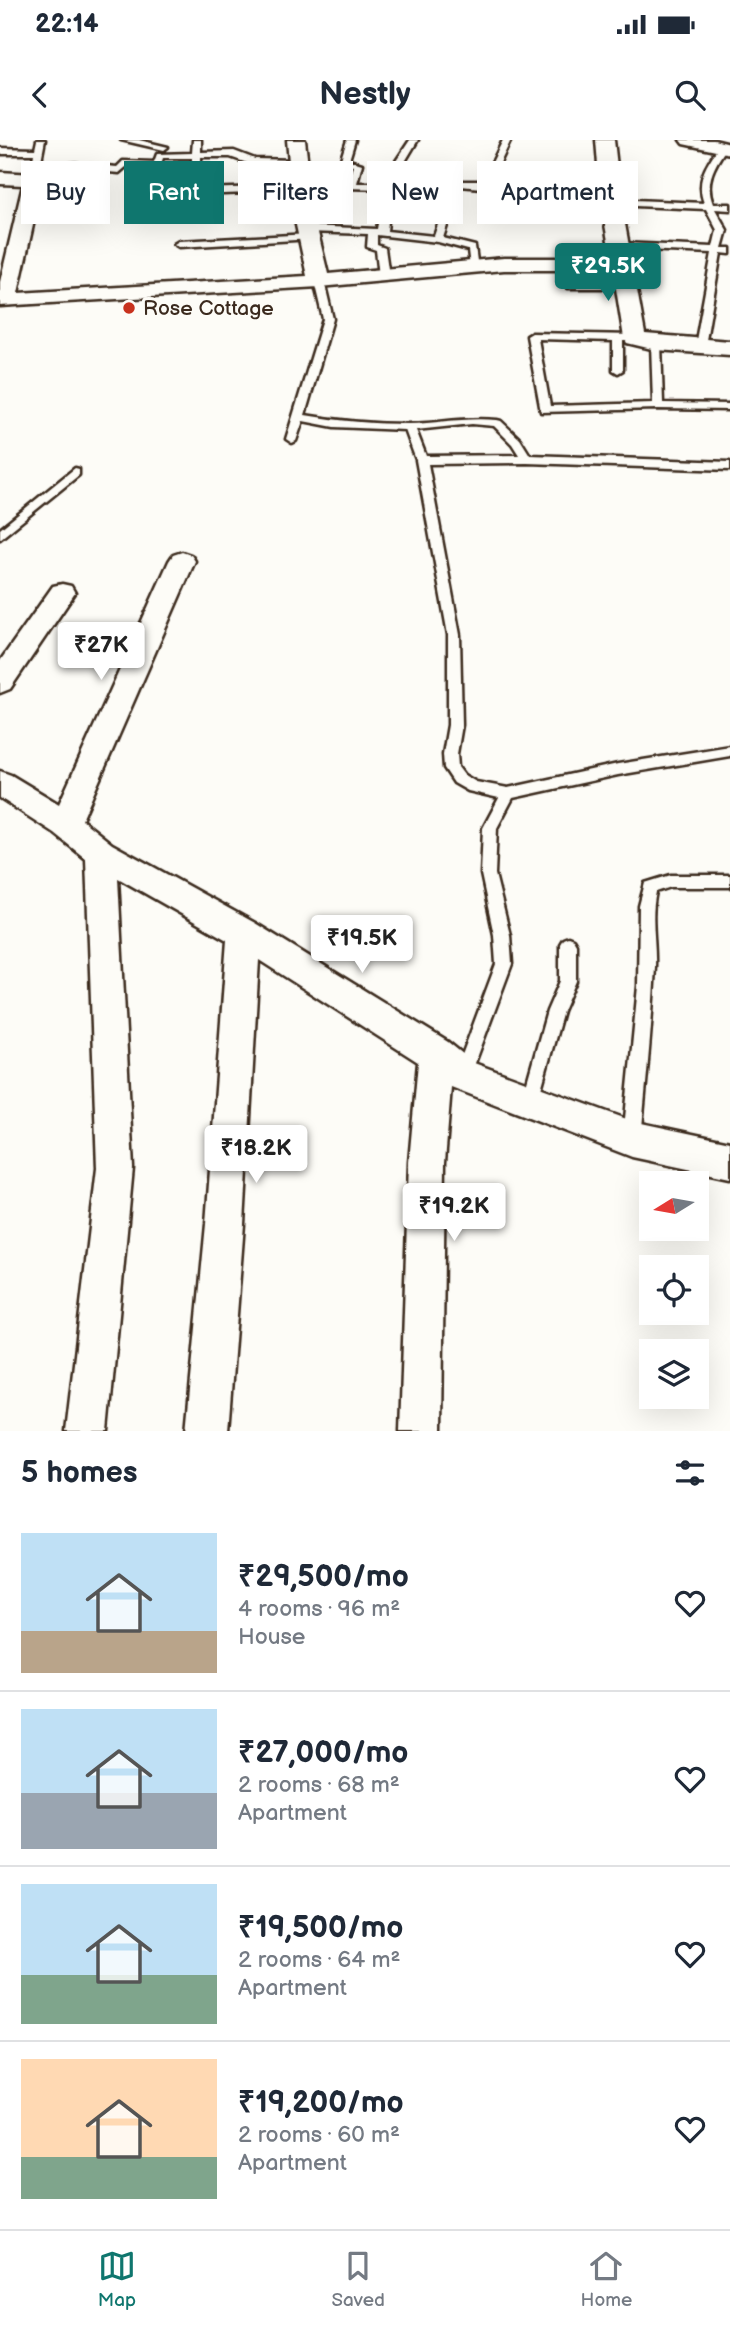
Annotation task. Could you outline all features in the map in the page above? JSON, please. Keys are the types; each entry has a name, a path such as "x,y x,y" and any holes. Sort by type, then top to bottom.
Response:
{"street":[{"path":"296,140 297,161"},
{"path":"605,140 607,161"},
{"path":"689,140 727,148"},
{"path":"0,178 21,176"},
{"path":"22,224 3,300 319,281 475,267 623,265"},
{"path":"306,224 319,281"},
{"path":"615,224 623,265 627,338 656,343 730,348"},
{"path":"65,824 182,561"},
{"path":"0,682 62,593"},
{"path":"0,783 65,824 101,853 244,933 449,1065 632,1139 730,1160"},
{"path":"87,1431 115,1168 101,853"},
{"path":"207,1431 225,1224 244,933"},
{"path":"421,1431 427,1162 449,1065"}],"lane":[{"path":"36,161 41,140"},
{"path":"125,140 164,147"},
{"path":"197,140 196,192 238,188"},
{"path":"344,161 351,140"},
{"path":"401,161 411,149 414,140"},
{"path":"498,161 508,140"},
{"path":"700,345 722,230 703,193 707,170 727,148"},
{"path":"0,151 38,152"},
{"path":"110,169 119,170 124,164 157,165 160,156 234,154 234,157 251,161"},
{"path":"353,163 358,164 353,180"},
{"path":"439,239 456,183 477,184"},
{"path":"638,203 730,207"},
{"path":"373,233 382,231 382,224"},
{"path":"179,244 308,233 373,233 439,239 472,248 475,267"},
{"path":"373,233 372,247 380,248 384,276"},
{"path":"571,286 623,265 717,250 730,251"},
{"path":"292,439 328,319 319,281"},
{"path":"618,370 627,338 532,336 545,410 730,407"},
{"path":"656,343 658,407"},
{"path":"300,416 334,424 408,427 472,421 498,423 527,459"},
{"path":"408,427 422,460 454,635 455,725 450,754 451,768 459,779 473,787 508,794 644,763 730,751"},
{"path":"422,460 527,459 730,466"},
{"path":"0,536 75,472"},
{"path":"449,1065 504,964 502,935 488,874 490,828 508,794"},
{"path":"632,1139 643,1027 648,950 647,898 650,888 671,881 730,881"},
{"path":"530,1100 555,1011 568,981 568,944"}],"place":[{"name":"Rose Cottage","path":"129,308"}]}
